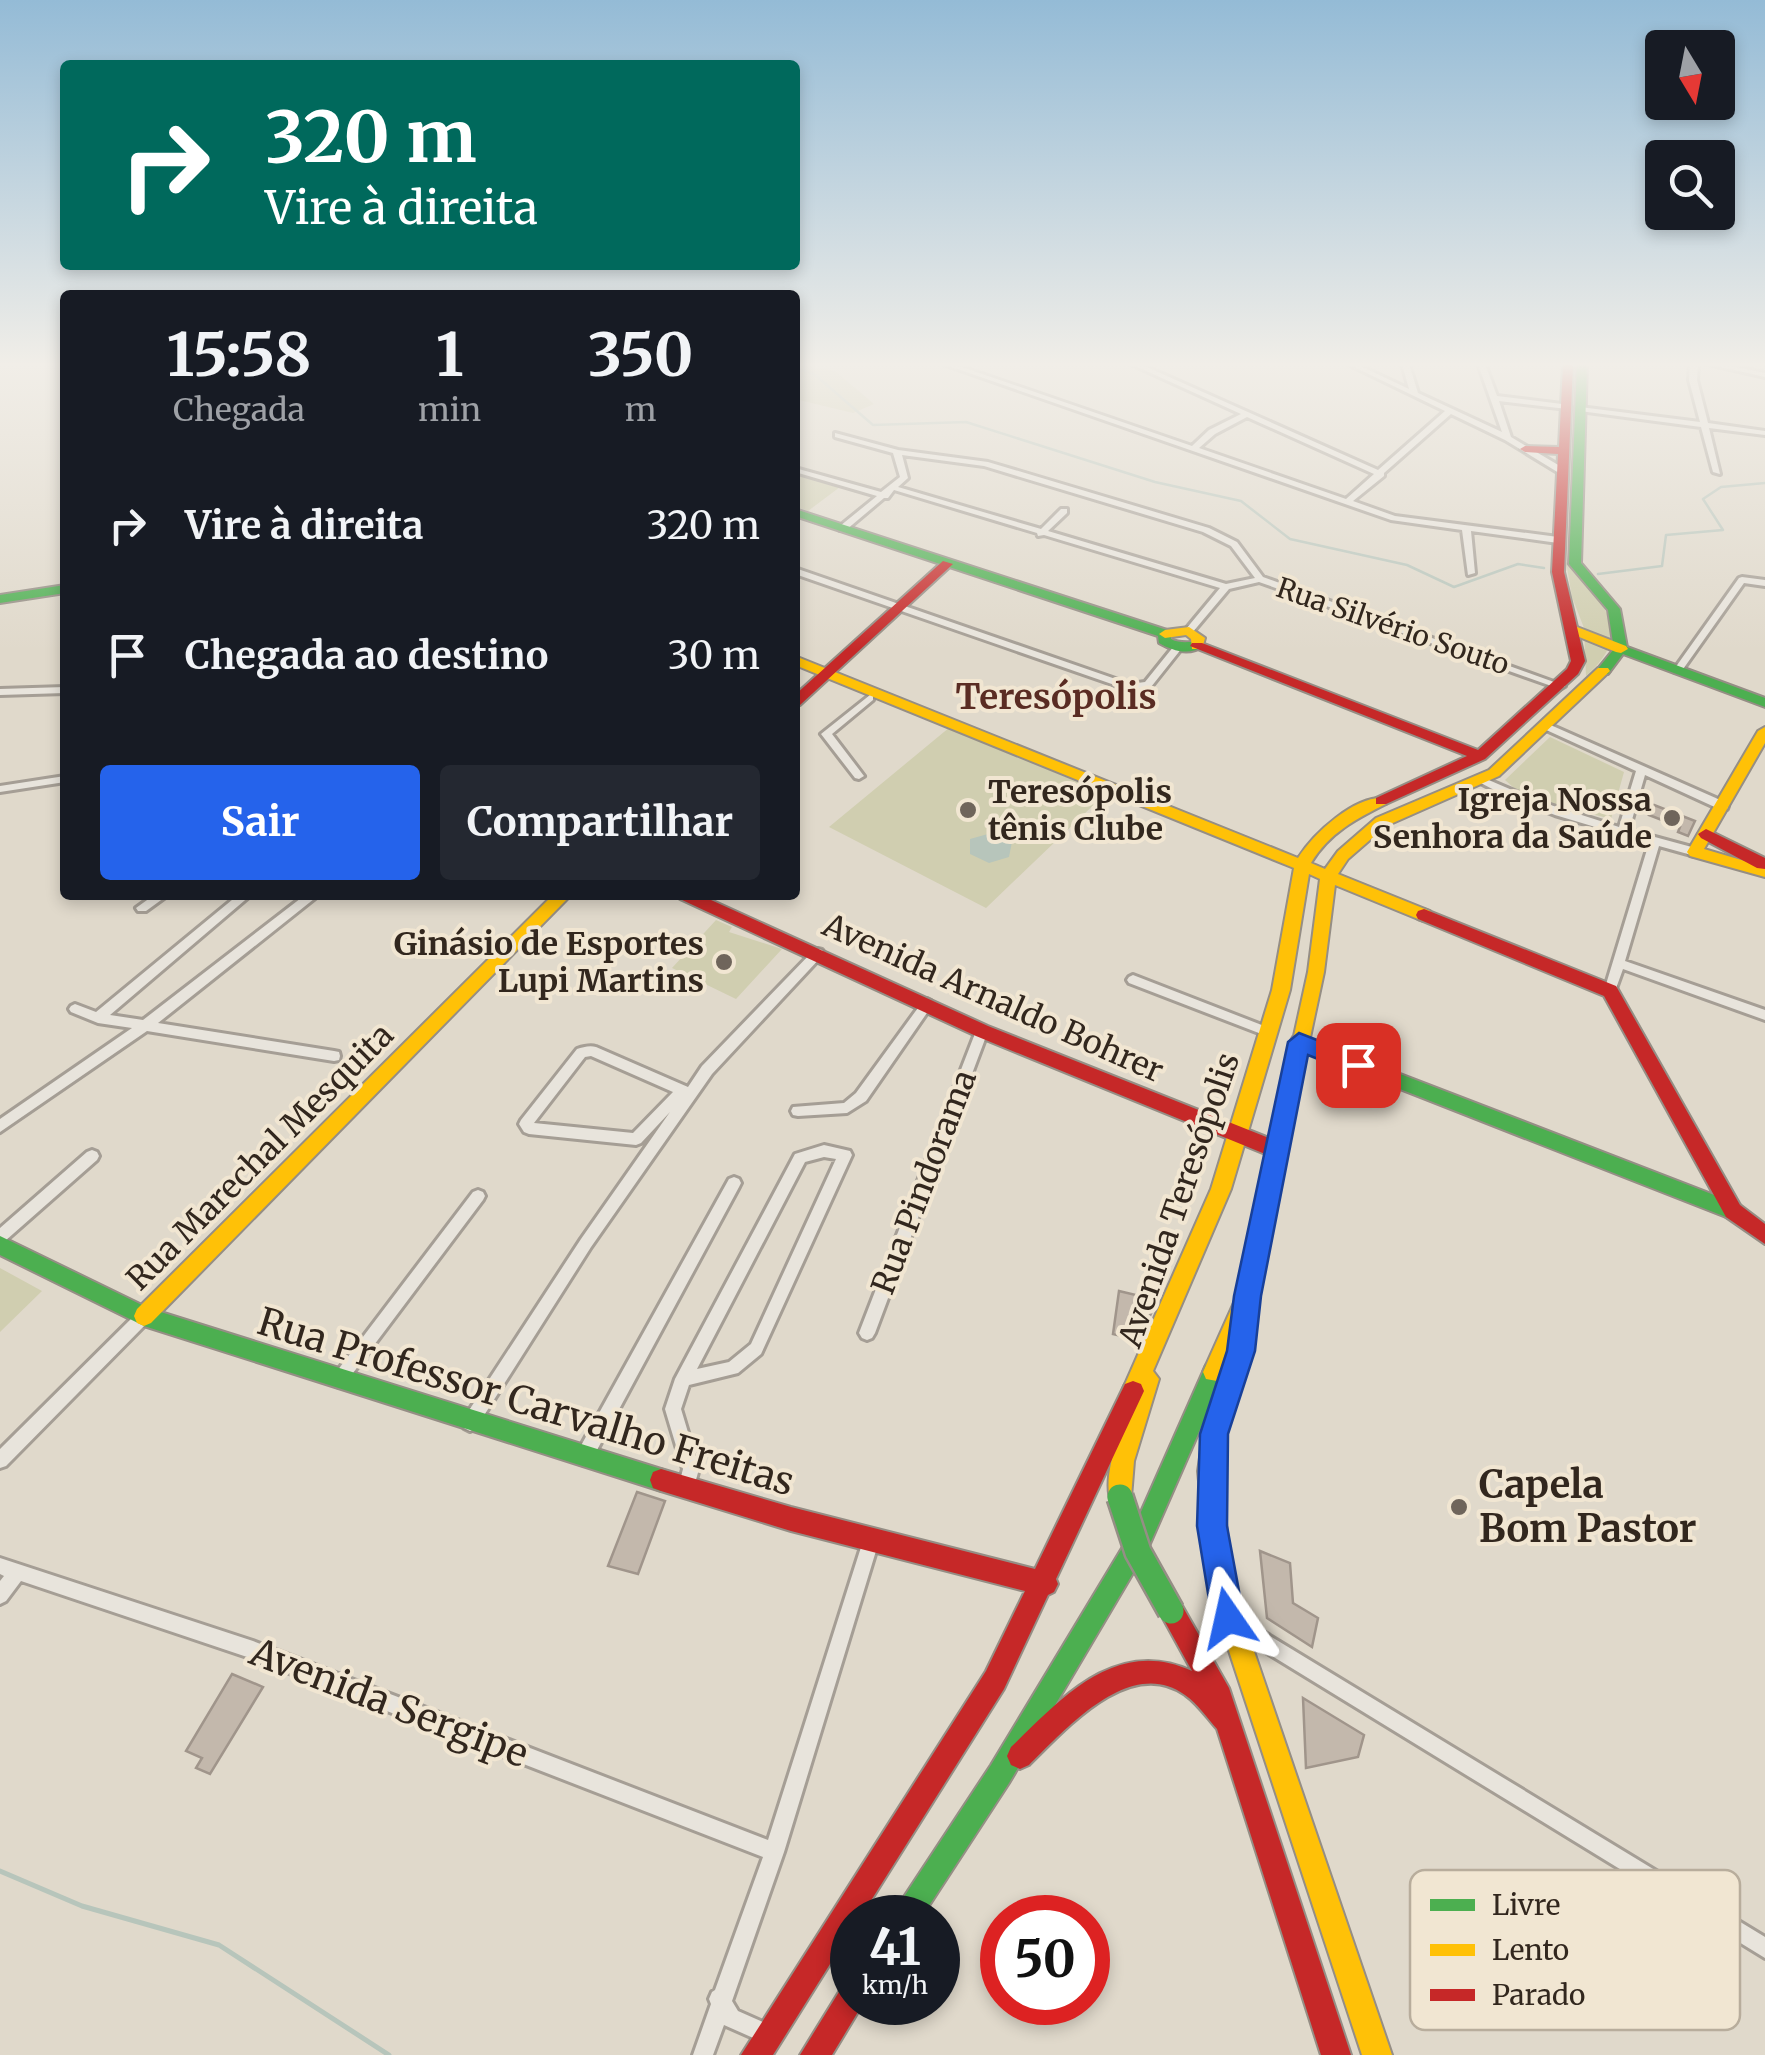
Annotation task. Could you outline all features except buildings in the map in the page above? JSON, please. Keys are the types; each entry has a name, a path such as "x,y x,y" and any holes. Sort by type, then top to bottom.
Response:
{"main road":[{"path":"1329,874 1343,854 1381,822 1494,773 1620,649 1620,622 1603,594 1576,564 1565,460"},
{"path":"1560,686 1578,661 1561,592 1558,540 1569,460"},
{"path":"800,514 1171,641 1193,638 1480,756"},
{"path":"800,698 831,674 947,564"},
{"path":"1561,592 1579,587 1603,594"},
{"path":"0,599 60,590"},
{"path":"1572,629 1765,703"},
{"path":"800,662 1610,990 1733,1211"},
{"name":"Avenida Teresópolis","path":"1336,2055 1216,1688 1132,1538 1120,1498 1123,1461 1164,1326 1238,1138 1291,944 1303,864 1314,844 1338,821 1480,756 1560,686"},
{"path":"1765,731 1695,852 1765,868"},
{"path":"1706,834 1765,868"},
{"name":"Avenida Teresópolis","path":"1329,874 1316,972 1247,1296 1241,1351 1214,1434 1212,1526 1228,1618 1376,2055"},
{"name":"Rua Marechal Mesquita","path":"144,1316 558,900"},
{"name":"Avenida Arnaldo Bohrer","path":"698,900 818,952 982,1031 1238,1138 1277,1150"},
{"path":"1299,1042 1733,1211 1765,1234"},
{"name":"Rua Professor Carvalho Freitas","path":"0,1245 144,1316 470,1423 871,1541 1046,1584"},
{"path":"919,1895 1000,1774 1142,1538 1247,1296"},
{"path":"756,2055 995,1680 1046,1584 1164,1326"},
{"path":"1000,1774 1076,1704 1136,1668 1163,1670 1190,1682 1230,1724"},
{"path":"815,2055 834,2025"}],"street":[{"path":"843,528 894,488 905,473 900,460"},
{"name":"Rua Silvério Souto","path":"955,460 985,464 1206,530 1234,544 1260,579 1560,686"},
{"path":"1228,460 1394,518 1558,540"},
{"path":"1350,460 1381,474"},
{"path":"1348,502 1396,460"},
{"path":"1541,460 1567,479"},
{"path":"1714,460 1717,472"},
{"path":"800,471 884,496"},
{"path":"894,488 1226,587 1260,579"},
{"path":"1041,534 1064,512"},
{"path":"1466,528 1470,573"},
{"path":"800,573 1140,689 1148,685 1171,641"},
{"path":"1678,670 1747,578 1765,583"},
{"path":"1193,638 1226,587"},
{"path":"0,692 60,690"},
{"path":"859,776 826,734 870,698"},
{"path":"1546,726 1723,806"},
{"path":"1622,831 1641,772"},
{"path":"1480,780 1514,797 1695,852"},
{"path":"0,790 60,781"},
{"path":"1610,990 1655,841"},
{"path":"142,908 154,900"},
{"path":"98,1018 239,900"},
{"path":"0,1126 146,1025 307,900"},
{"path":"687,1092 592,1051 581,1053 526,1124 529,1128 626,1141 647,1132 687,1092 708,1070 818,952"},
{"path":"1618,963 1765,1015"},
{"path":"1133,980 1268,1032"},
{"path":"798,1110 846,1108 861,1098 926,1004"},
{"path":"75,1009 98,1018 334,1056"},
{"name":"Rua Pindorama","path":"867,1333 982,1031"},
{"path":"470,1423 687,1092"},
{"path":"684,1380 733,1368 756,1349 845,1155 824,1150 800,1158 684,1380 673,1409 688,1447 691,1469 686,1488"},
{"path":"0,1237 92,1156"},
{"path":"584,1457 734,1183"},
{"path":"338,1380 478,1196"},
{"name":"Rua Marechal Mesquita","path":"0,1460 144,1316"},
{"path":"703,2055 719,1999 774,1852 871,1541"},
{"path":"0,1595 9,1568"},
{"name":"Avenida Sergipe","path":"9,1568 253,1650 774,1852"},
{"path":"1228,1618 1257,1640 1636,1870"},
{"path":"1240,1654 1257,1640"},
{"path":"1740,1933 1765,1948"},
{"path":"719,1999 743,2026 769,2035"}],"shaded area":[{"path":"800,475 840,487 808,511 800,508"},
{"path":"1566,562 1601,604 1612,631 1602,660 1586,676 1584,628 1572,597"},
{"name":"Teresópolis tênis Clube","path":"950,727 1105,794 986,908 829,827"},
{"path":"1550,737 1624,772 1611,819 1523,796 1505,780"},
{"path":"995,832 1012,842 1009,857 989,863 970,854 970,839"},
{"name":"Ginásio de Esportes Lupi Martins","path":"716,920 732,927 729,932 782,949 736,999 672,968"},
{"path":"0,1268 42,1291 0,1332"}],"waterway":[{"path":"1085,460 1155,482 1241,501 1290,539 1407,565 1454,587 1518,564 1544,568"},
{"path":"1598,574 1662,566 1666,535 1723,530 1703,499 1721,487 1765,483"},
{"path":"0,1871 82,1906 219,1945 389,2055"}],"traffic: fast":[{"path":"1579,460 1575,564 1614,609 1621,649 1603,671"},
{"path":"800,514 1165,634"},
{"path":"0,599 60,590"},
{"path":"1165,634 1164,640 1177,648 1197,646"},
{"path":"1621,649 1765,703"},
{"path":"1299,1042 1733,1211"},
{"path":"0,1245 144,1316 661,1480"},
{"path":"919,1895 1000,1774 1141,1538 1214,1372"},
{"path":"1120,1497 1138,1552 1171,1611"}],"traffic: slow":[{"path":"1572,629 1621,649"},
{"path":"1165,634 1189,631 1198,638 1197,646"},
{"path":"800,662 1424,915"},
{"path":"1214,1372 1247,1296 1316,972 1329,874 1343,855 1381,822 1494,773 1603,671"},
{"path":"1765,731 1695,852 1765,872"},
{"path":"1133,1391 1221,1189 1281,990 1303,863 1327,833 1381,801"},
{"path":"144,1316 558,900"},
{"path":"1246,1312 1215,1431 1209,1471 1222,1593 1377,2055"},
{"path":"1120,1497 1123,1461 1148,1379"}],"traffic: jam":[{"path":"1381,801 1480,756 1573,671 1578,661 1558,572 1563,460"},
{"path":"800,697 947,564"},
{"path":"1197,646 1480,756"},
{"path":"1706,834 1763,864"},
{"path":"697,900 982,1031 1277,1150"},
{"path":"1424,915 1610,991 1733,1211 1765,1235"},
{"path":"756,2055 995,1680 1133,1391"},
{"path":"661,1480 791,1519 1046,1584"},
{"path":"1171,1611 1216,1688 1336,2055"},
{"path":"1020,1756 1098,1688 1144,1671 1168,1673 1192,1684 1229,1724"},
{"path":"815,2055 834,2025"}],"place":[{"name":"Teresópolis tênis Clube","path":"968,810"},
{"name":"Igreja Nossa Senhora da Saúde","path":"1672,818"},
{"name":"Ginásio de Esportes Lupi Martins","path":"724,962"},
{"name":"Capela Bom Pastor","path":"1459,1507"}],"district":[{"name":"Teresópolis","path":"1056,697"}],"route":[{"path":"1228,1618 1212,1526 1214,1434 1241,1351 1247,1296 1299,1042 1358,1065"}]}
